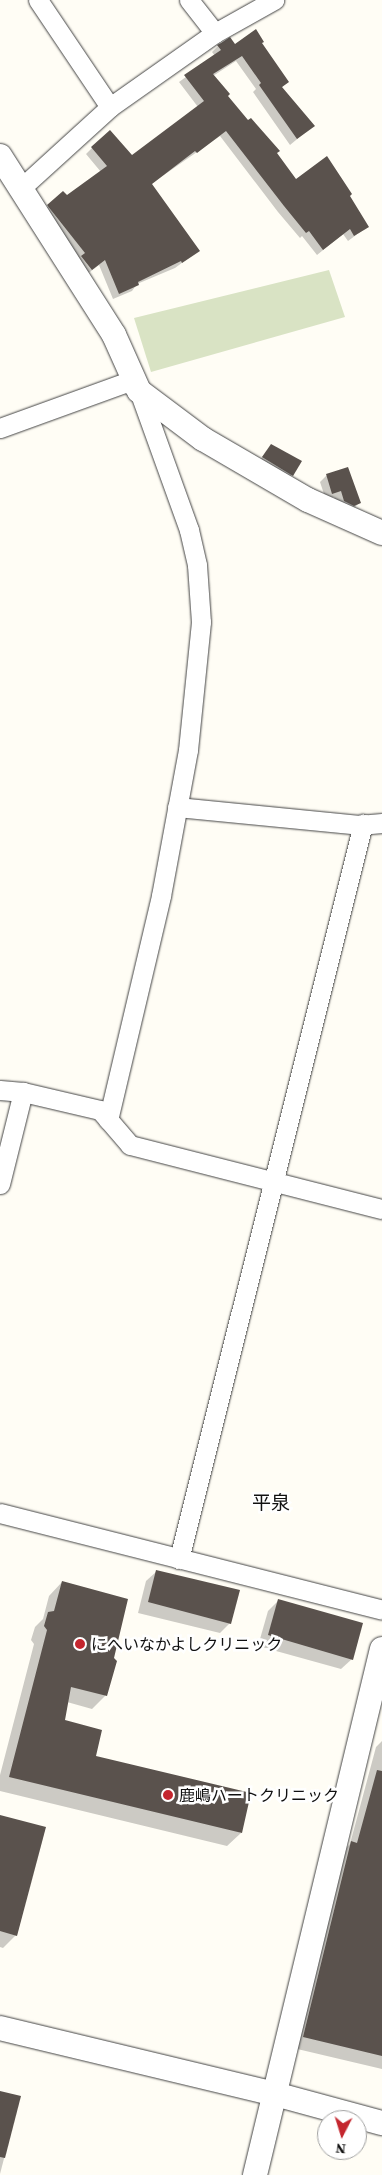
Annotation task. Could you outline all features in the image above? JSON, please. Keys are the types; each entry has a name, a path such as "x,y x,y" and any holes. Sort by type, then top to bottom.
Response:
{"street":[{"path":"38,0 110,107"},
{"path":"189,0 215,33"},
{"path":"20,189 110,107 215,33 274,0"},
{"path":"0,156 114,336 140,391 189,530 197,565 201,622 188,750 161,896 108,1120"},
{"path":"0,428 127,382 203,439 308,500 382,533"},
{"path":"178,808 373,824 275,1182 179,1559"},
{"path":"0,1090 23,1092 100,1110 130,1145 382,1209"},
{"path":"0,1184 23,1092"},
{"path":"0,1513 382,1610"},
{"path":"255,2175 382,1649"},
{"path":"0,2028 275,2094 382,2123"}],"green space":[{"path":"329,270 345,317 151,372 134,318"}],"building":[{"path":"256,29 264,42 262,43 289,82 282,87 315,126 297,139 259,85 261,83 242,56 213,74 248,120 251,118 280,151 277,153 296,179 327,156 352,194 350,196 369,227 354,236 350,229 323,250 309,231 306,233 226,131 197,153 195,151 152,184 200,251 182,263 181,261 138,282 139,285 119,294 105,260 92,270 81,256 85,253 47,205 63,191 67,195 107,166 91,147 110,130 132,155 204,101 184,75 221,50 217,45 230,37 235,44"},
{"path":"271,444 302,461 293,476 262,457"},
{"path":"348,467 361,503 354,506 344,501 341,491 332,494 326,474"},
{"path":"156,1570 240,1590 231,1624 148,1602"},
{"path":"62,1581 128,1599 114,1658 117,1661 107,1696 71,1687 65,1720 102,1730 96,1756 251,1793 242,1833 9,1777 47,1630 44,1626 48,1612 54,1611"},
{"path":"278,1599 363,1623 353,1660 268,1635"},
{"path":"377,1770 382,1771 382,2056 303,2037 351,1841 357,1843"},
{"path":"0,1815 46,1827 17,1936 0,1931"},
{"path":"0,2091 21,2096 5,2158 0,2157"}],"place":[{"name":"にへいなかよしクリニック","path":"80,1644"},
{"name":"鹿嶋ハートクリニック","path":"168,1795"}],"district":[{"name":"平泉","path":"271,1503"}]}
